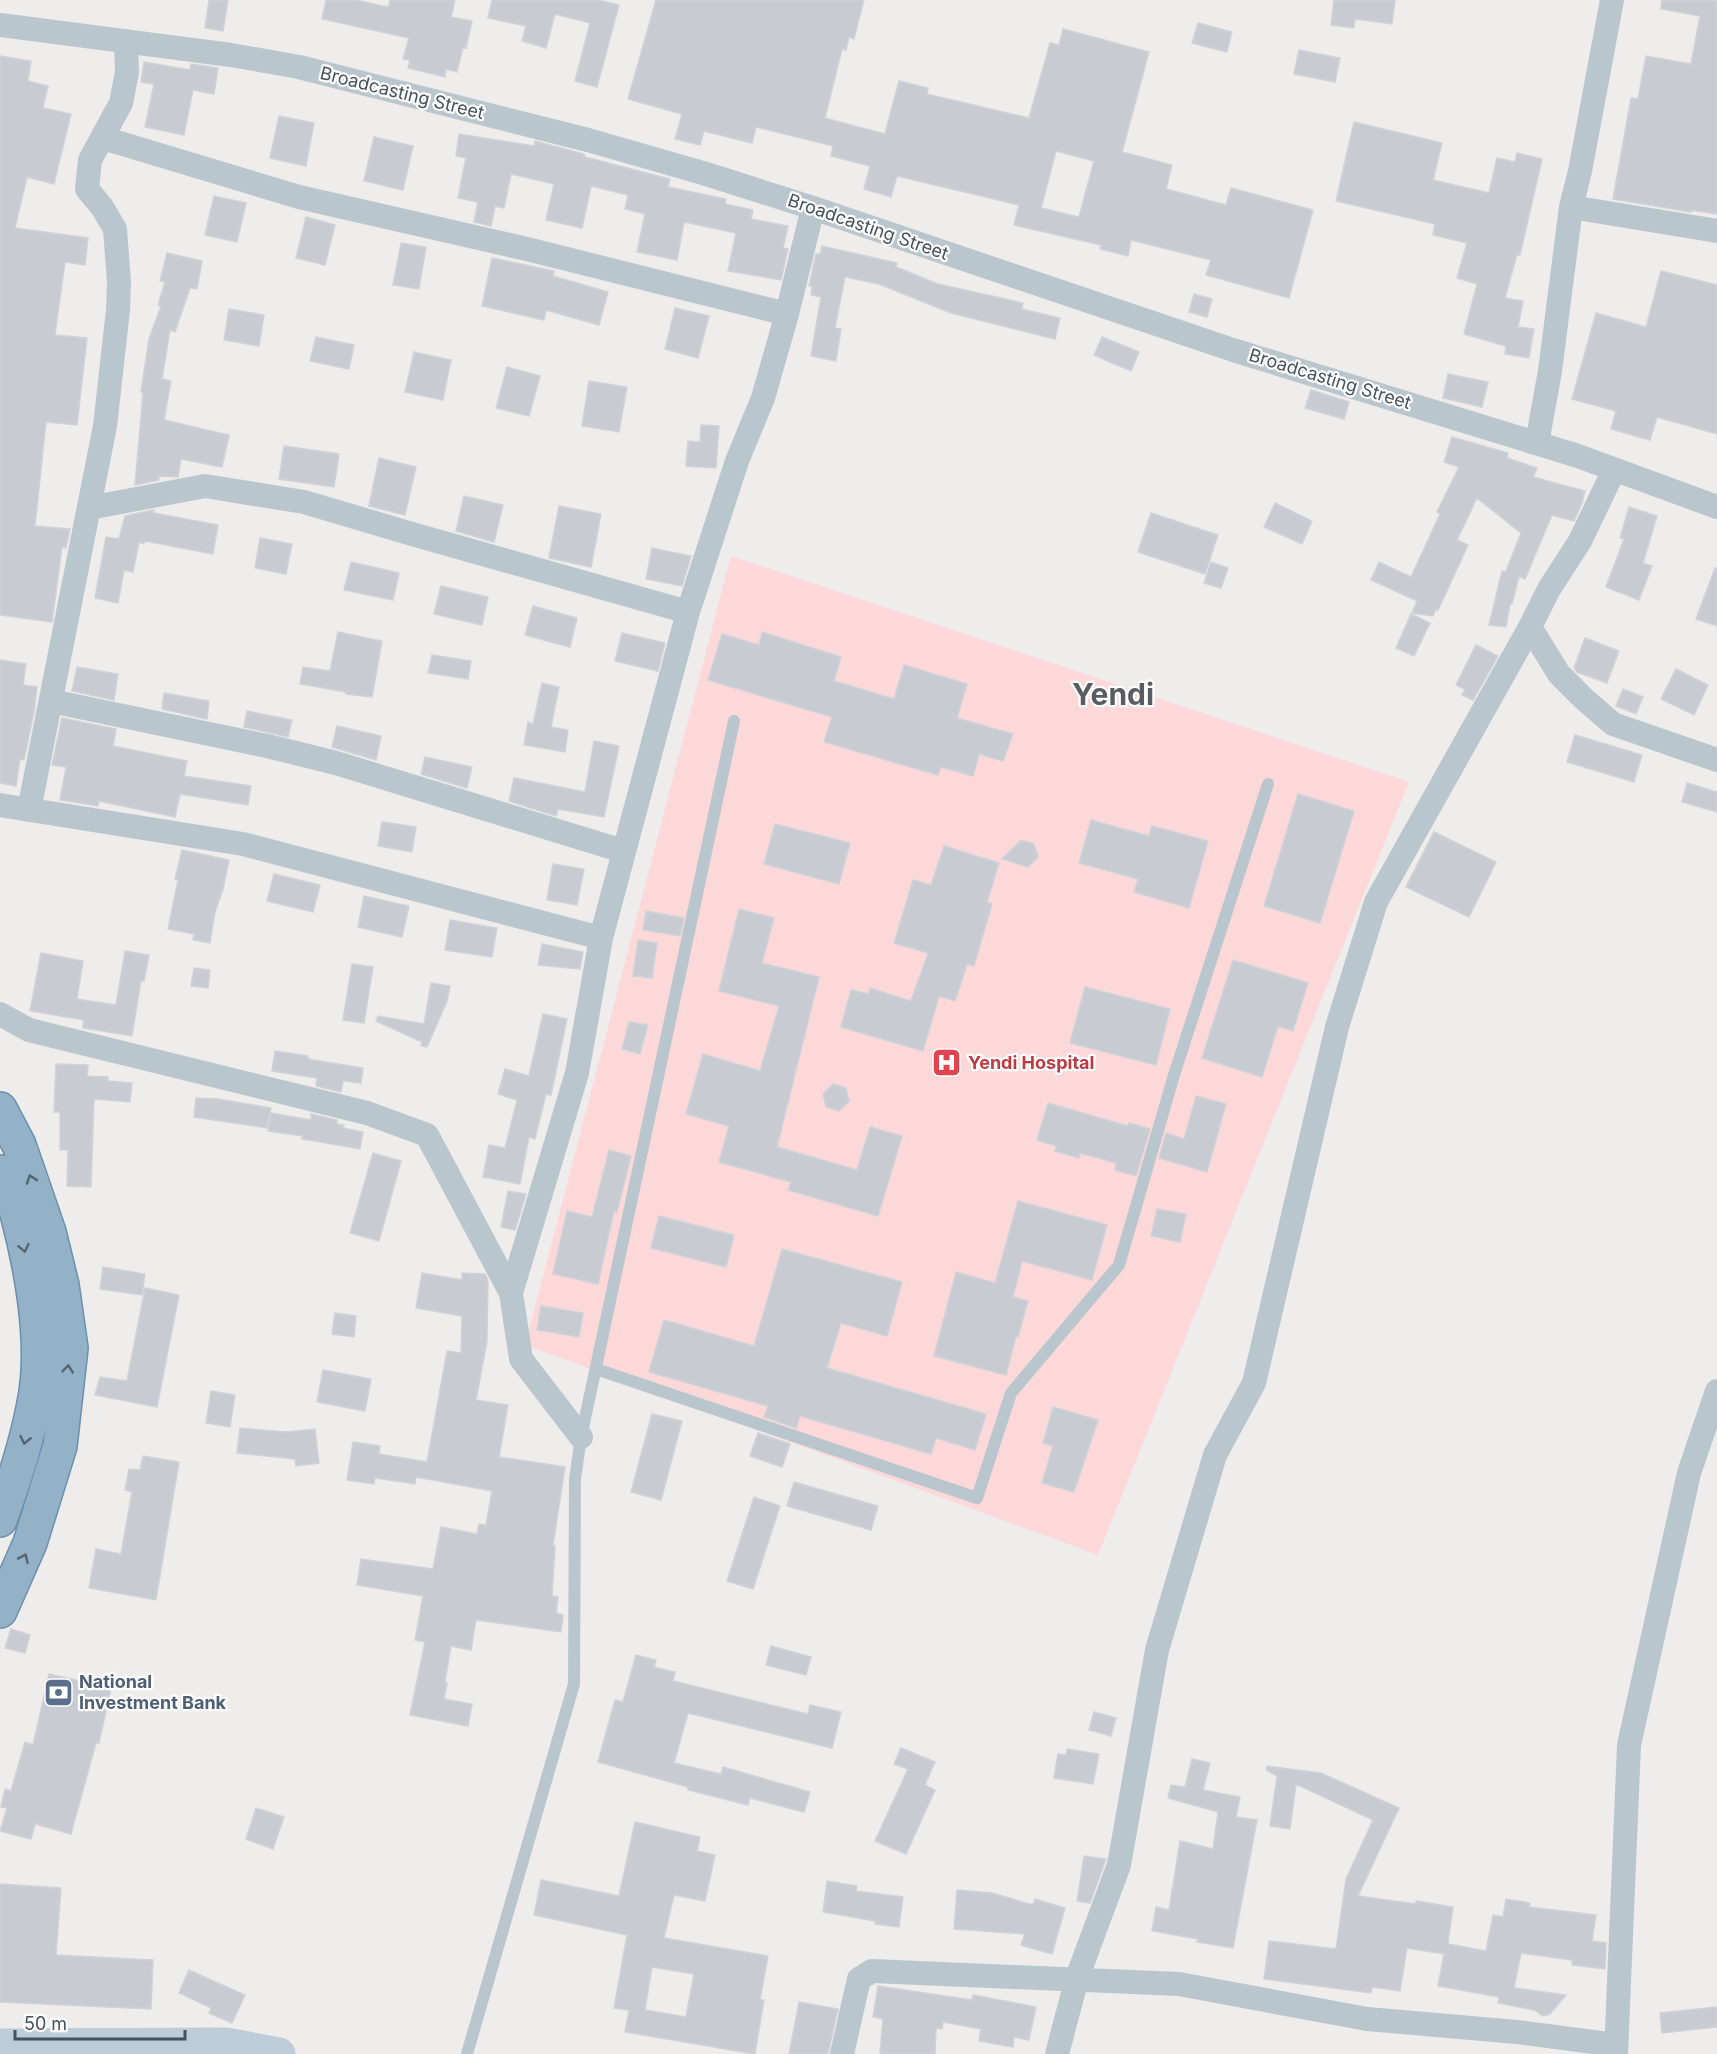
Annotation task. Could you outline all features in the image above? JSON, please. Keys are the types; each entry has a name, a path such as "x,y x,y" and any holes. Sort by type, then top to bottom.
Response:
{"highway":[{"path":"0,1109 19,1145 49,1232 62,1285 71,1348 60,1446 30,1544 0,1611"},
{"path":"0,1172 15,1209 28,1268 38,1331 36,1391 20,1465 0,1520"}],"main road":[{"path":"0,2045 226,2044 279,2054"}],"street":[{"path":"1537,443 1550,371 1571,207 1580,171 1612,0"},
{"name":"Broadcasting Street","path":"0,25 231,55 352,80 588,140 704,173 813,208 1233,350 1537,443 1717,507"},
{"path":"29,810 105,426 118,310 119,282 115,229 102,207 87,189 90,160 121,102 128,72 126,41"},
{"path":"103,138 299,196 526,249 787,314"},
{"path":"1571,207 1717,231"},
{"path":"511,1293 577,1073 601,938 687,612 737,461 763,398 787,314 813,208"},
{"path":"1058,2054 1077,1978 1119,1865 1156,1650 1215,1455 1254,1383 1338,1027 1376,902 1549,589 1580,541 1614,470"},
{"path":"89,508 205,486 304,502 687,612"},
{"path":"1530,627 1559,674 1583,699 1613,724 1717,760"},
{"path":"51,701 267,746 336,763 623,851"},
{"path":"0,805 243,844 601,938"},
{"path":"0,1014 29,1030 367,1113 427,1135 511,1293 521,1359 580,1437"},
{"path":"842,2054 859,1979 872,1971 1179,1984 1367,2019 1517,2032 1616,2049 1629,1745 1689,1473 1717,1391"}],"lane":[{"path":"467,2054 574,1684 575,1479 580,1437 734,721"},
{"path":"596,1368 977,1498 1011,1393 1119,1265 1174,1075 1268,784"}],"shaded area":[{"name":"Yendi Hospital","path":"731,556 1409,782 1098,1555 525,1345"}],"building":[{"path":"209,0 228,0 223,31 205,28"},
{"path":"326,0 355,0 388,7 390,0 455,0 451,17 472,21 466,48 463,47 457,72 446,69 445,77 408,68 410,60 403,59 409,38 322,19"},
{"path":"492,0 598,0 619,5 597,87 575,81 590,23 555,14 546,48 522,41 526,26 488,18"},
{"path":"656,0 864,0 854,39 849,37 846,50 842,49 825,118 885,134 899,81 928,88 927,94 1029,118 1050,43 1059,45 1063,29 1149,52 1122,152 1172,165 1166,189 1226,205 1231,188 1313,210 1289,298 1206,275 1211,260 1131,240 1128,256 1100,249 1101,245 1014,225 1019,205 897,176 891,197 864,189 870,166 831,156 833,146 756,127 752,143 704,131 700,145 675,139 682,114 628,99","holes":["1056,151 1094,161 1079,217 1041,208"]},
{"path":"1334,0 1395,0 1392,24 1355,19 1354,28 1331,25"},
{"path":"1662,0 1717,0 1717,214 1613,199 1631,98 1638,99 1646,56 1691,64 1700,16 1661,9"},
{"path":"1198,23 1232,32 1227,52 1192,43"},
{"path":"1299,50 1340,58 1335,82 1294,74"},
{"path":"0,56 31,61 28,81 48,86 43,108 71,114 54,184 27,177 15,228 88,238 85,265 65,262 55,335 87,338 77,425 46,422 35,526 70,529 66,548 62,547 52,622 0,615"},
{"path":"144,62 190,70 191,64 218,68 214,94 193,90 184,135 145,127 154,84 141,82"},
{"path":"279,116 314,123 306,166 270,158"},
{"path":"1354,122 1442,143 1433,180 1489,193 1497,158 1515,162 1517,153 1542,159 1520,255 1517,254 1505,298 1523,301 1518,327 1534,329 1529,358 1505,354 1506,346 1464,334 1477,284 1457,278 1467,243 1433,235 1435,224 1336,201"},
{"path":"459,134 534,146 535,141 584,154 585,157 670,179 668,187 726,199 725,204 753,210 751,219 788,226 783,248 788,249 781,280 728,271 736,233 684,222 677,260 637,252 645,214 625,209 628,195 591,186 582,228 546,220 554,184 511,174 504,208 495,206 491,226 474,222 478,202 458,198 466,158 456,156"},
{"path":"374,137 413,146 403,190 364,181"},
{"path":"214,196 246,203 237,242 205,235"},
{"path":"306,217 335,225 325,265 296,258"},
{"path":"401,243 426,247 419,289 393,285"},
{"path":"822,246 897,263 896,267 938,284 1023,303 1022,309 1060,318 1055,339 951,313 879,284 845,277 835,328 841,329 836,361 811,356 821,297 811,295 812,286 809,286 816,254 820,254"},
{"path":"167,253 202,261 197,289 190,288 175,332 170,330 162,379 171,381 164,420 229,435 222,467 181,459 178,477 159,476 159,480 135,485 143,393 141,392 149,339 161,306 158,305 165,282 160,281"},
{"path":"492,258 554,271 553,276 608,292 599,325 546,310 544,320 482,306"},
{"path":"1661,271 1717,285 1717,434 1657,417 1650,440 1611,429 1616,411 1572,399 1596,313 1646,327"},
{"path":"1194,294 1212,299 1207,317 1189,312"},
{"path":"675,308 709,316 698,358 665,349"},
{"path":"229,309 264,315 259,346 224,340"},
{"path":"316,337 354,345 349,369 310,361"},
{"path":"1102,337 1139,352 1131,371 1094,355"},
{"path":"414,352 451,360 443,400 405,392"},
{"path":"507,367 540,376 529,416 496,408"},
{"path":"1448,374 1488,382 1482,407 1443,398"},
{"path":"589,381 627,387 619,432 582,426"},
{"path":"1311,390 1349,402 1344,419 1305,408"},
{"path":"701,425 719,426 716,468 686,466 688,441 700,442"},
{"path":"1452,437 1508,453 1507,458 1537,468 1533,477 1585,491 1574,521 1552,515 1525,579 1519,576 1512,604 1510,604 1506,627 1489,625 1502,571 1506,571 1521,533 1477,498 1457,540 1468,545 1438,610 1436,609 1433,616 1412,613 1417,601 1371,580 1379,562 1411,577 1440,514 1437,512 1459,467 1444,462"},
{"path":"284,446 339,454 334,487 279,479"},
{"path":"379,458 416,467 405,515 369,506"},
{"path":"464,496 503,505 494,542 456,531"},
{"path":"1275,503 1312,521 1302,544 1264,527"},
{"path":"559,506 601,514 591,567 549,558"},
{"path":"1629,507 1657,516 1643,563 1652,566 1639,600 1606,587 1624,539 1620,538"},
{"path":"154,510 154,513 218,525 213,554 145,541 144,544 139,542 133,572 124,570 118,603 95,598 106,537 119,539 125,516"},
{"path":"1151,513 1218,535 1205,574 1138,552"},
{"path":"260,538 292,544 286,574 255,568"},
{"path":"652,548 691,556 682,586 646,579"},
{"path":"351,562 399,573 393,600 344,590"},
{"path":"1211,562 1228,568 1221,588 1204,583"},
{"path":"1715,568 1717,568 1717,626 1696,619"},
{"path":"441,586 488,597 482,625 434,614"},
{"path":"533,606 577,618 570,647 525,635"},
{"path":"1411,614 1430,623 1414,656 1396,648"},
{"path":"338,632 382,641 372,697 300,684 303,667 330,671"},
{"path":"762,632 841,657 834,681 894,699 904,665 967,684 957,718 1013,734 1003,761 979,754 973,776 941,767 938,775 824,742 832,717 708,680 722,634 759,645"},
{"path":"622,633 665,643 658,671 615,661"},
{"path":"1585,638 1619,651 1607,683 1577,672 1574,668"},
{"path":"1476,645 1498,656 1473,700 1462,695 1465,689 1456,685"},
{"path":"432,655 471,661 468,679 428,673"},
{"path":"0,660 26,664 23,685 37,687 24,760 20,759 16,786 0,783"},
{"path":"77,667 118,674 114,700 72,691"},
{"path":"1676,669 1708,685 1694,715 1661,699"},
{"path":"542,683 559,687 551,727 568,730 565,752 524,745 528,722 533,724"},
{"path":"1623,689 1643,697 1636,714 1616,706"},
{"path":"164,693 209,701 207,719 162,709"},
{"path":"247,711 292,720 288,737 244,727"},
{"path":"62,718 116,729 113,746 187,761 184,776 251,786 248,805 180,794 175,817 99,801 98,806 60,800 66,767 52,765"},
{"path":"337,726 381,736 376,760 332,747"},
{"path":"1575,735 1642,755 1634,782 1567,762"},
{"path":"594,741 619,746 604,817 558,809 556,816 509,801 514,778 585,792"},
{"path":"425,757 472,767 467,788 421,774"},
{"path":"1687,783 1717,792 1717,812 1682,802"},
{"path":"1298,794 1354,811 1320,923 1264,906"},
{"path":"1091,820 1149,836 1152,826 1208,841 1189,908 1134,892 1138,879 1079,863"},
{"path":"382,822 416,827 412,852 378,846"},
{"path":"775,824 850,843 839,884 764,864"},
{"path":"1434,832 1496,862 1469,917 1406,887"},
{"path":"1021,840 1034,844 1038,857 1028,867 1002,859"},
{"path":"944,846 999,863 987,902 992,904 974,966 967,964 955,1001 939,996 923,1051 841,1027 851,990 869,994 870,988 911,1001 928,953 894,943 913,880 931,885"},
{"path":"182,850 229,860 215,912 210,943 193,940 194,934 168,929 178,880 175,879"},
{"path":"553,864 584,869 577,905 547,900"},
{"path":"274,874 320,885 313,912 267,901"},
{"path":"364,896 409,906 402,937 358,927"},
{"path":"739,909 774,918 762,963 819,977 777,1147 857,1170 870,1127 902,1136 878,1216 788,1190 791,1182 719,1162 729,1126 686,1114 703,1054 760,1071 779,1006 719,991"},
{"path":"646,911 684,918 680,936 643,930"},
{"path":"450,920 497,928 492,957 445,950"},
{"path":"638,940 657,943 652,978 633,976"},
{"path":"542,944 583,952 580,969 538,965"},
{"path":"125,951 149,955 144,981 141,980 132,1036 83,1028 84,1020 30,1011 41,953 83,961 77,999 116,1005"},
{"path":"1233,960 1308,983 1293,1031 1278,1026 1262,1077 1202,1058"},
{"path":"352,964 373,967 364,1023 343,1020"},
{"path":"194,968 210,970 208,988 191,986"},
{"path":"431,983 450,986 447,1001 427,1047 421,1046 422,1042 376,1021 378,1016 424,1024"},
{"path":"1085,987 1170,1009 1156,1065 1070,1043"},
{"path":"543,1014 567,1019 551,1095 546,1094 535,1139 529,1137 520,1184 483,1177 489,1145 505,1148 517,1100 498,1094 505,1069 529,1076"},
{"path":"629,1022 648,1025 640,1054 622,1049"},
{"path":"275,1051 363,1068 361,1083 343,1081 341,1092 316,1086 317,1078 272,1071"},
{"path":"56,1064 88,1065 87,1076 108,1077 108,1081 132,1083 130,1102 94,1099 91,1187 67,1186 68,1150 60,1150 60,1112 54,1112"},
{"path":"833,1084 846,1088 849,1101 839,1111 826,1107 823,1094"},
{"path":"1196,1096 1226,1104 1207,1172 1159,1158 1166,1133 1184,1139"},
{"path":"196,1098 218,1099 271,1108 267,1128 194,1117"},
{"path":"1048,1103 1128,1126 1129,1123 1150,1129 1136,1176 1115,1170 1116,1163 1080,1153 1079,1158 1055,1151 1056,1146 1037,1140"},
{"path":"271,1113 311,1120 311,1114 337,1120 337,1124 344,1125 343,1128 363,1132 360,1149 302,1139 303,1136 268,1131"},
{"path":"609,1150 631,1156 617,1212 614,1211 598,1284 553,1274 567,1211 592,1217"},
{"path":"373,1153 401,1161 379,1241 350,1233"},
{"path":"508,1191 526,1194 515,1230 501,1227"},
{"path":"1018,1201 1107,1225 1092,1280 1022,1261 1013,1297 1028,1301 1006,1375 934,1356 956,1272 995,1283"},
{"path":"1157,1209 1186,1214 1180,1242 1151,1236"},
{"path":"659,1216 734,1235 726,1267 651,1248"},
{"path":"782,1249 902,1282 887,1336 841,1323 827,1368 986,1414 975,1450 936,1438 931,1454 800,1416 796,1428 764,1417 768,1406 649,1372 664,1320 754,1346"},
{"path":"103,1267 145,1274 142,1295 100,1289"},
{"path":"422,1273 462,1280 462,1273 485,1274 488,1280 487,1341 476,1400 508,1405 499,1457 565,1467 553,1545 555,1546 552,1596 558,1597 556,1613 563,1615 561,1632 476,1620 471,1650 451,1646 445,1682 447,1683 444,1699 472,1704 468,1726 410,1715 425,1642 415,1640 423,1596 357,1585 361,1559 433,1569 441,1527 477,1534 479,1524 486,1525 492,1491 416,1477 415,1484 375,1478 374,1484 347,1480 353,1442 380,1446 379,1454 427,1462 447,1351 461,1353 462,1316 416,1308"},
{"path":"145,1288 179,1295 157,1407 95,1395 100,1377 127,1381"},
{"path":"541,1306 583,1313 579,1337 537,1330"},
{"path":"335,1313 356,1316 354,1337 332,1334"},
{"path":"323,1370 371,1379 365,1411 317,1402"},
{"path":"211,1391 235,1395 230,1427 206,1423"},
{"path":"1053,1407 1098,1420 1074,1492 1042,1483 1053,1446 1043,1443"},
{"path":"652,1414 682,1421 661,1500 631,1492"},
{"path":"240,1428 286,1432 315,1429 319,1463 296,1466 295,1459 237,1453"},
{"path":"758,1433 790,1444 782,1467 750,1456"},
{"path":"143,1456 179,1462 156,1600 89,1588 96,1549 121,1554 132,1492 125,1490 129,1469 140,1470"},
{"path":"794,1482 878,1506 871,1530 787,1506"},
{"path":"754,1497 780,1506 753,1589 727,1581"},
{"path":"11,1629 30,1635 25,1653 5,1648"},
{"path":"771,1646 811,1657 806,1675 766,1665"},
{"path":"636,1655 656,1660 654,1667 675,1672 673,1681 808,1714 810,1705 841,1712 832,1748 688,1713 674,1763 721,1774 723,1767 810,1792 804,1812 750,1798 748,1805 688,1790 688,1787 598,1762 615,1700 623,1702"},
{"path":"49,1674 111,1688 99,1743 96,1743 71,1834 35,1824 31,1839 0,1831 7,1808 1,1807 5,1789 11,1791 25,1742 33,1745"},
{"path":"1094,1712 1116,1718 1111,1736 1089,1730"},
{"path":"901,1748 935,1762 925,1785 935,1790 906,1854 875,1841 908,1769 894,1764"},
{"path":"1067,1749 1099,1754 1093,1784 1054,1778 1058,1754 1066,1755"},
{"path":"1192,1759 1210,1763 1203,1790 1240,1797 1236,1817 1257,1820 1233,1948 1152,1931 1156,1907 1169,1910 1180,1841 1213,1849 1218,1812 1168,1798 1171,1785 1185,1787"},
{"path":"1267,1766 1321,1773 1399,1808 1358,1896 1453,1907 1448,1944 1486,1951 1493,1915 1503,1917 1506,1899 1530,1903 1529,1907 1596,1915 1592,1941 1606,1943 1605,1969 1572,1965 1572,1960 1521,1953 1514,1988 1566,1995 1550,2014 1543,2016 1534,2010 1498,2003 1499,1997 1438,1986 1444,1954 1407,1948 1400,1991 1372,1987 1371,1993 1264,1979 1269,1941 1336,1949 1346,1879 1373,1820 1296,1784 1290,1829 1270,1826 1277,1776 1266,1770"},
{"path":"256,1808 284,1817 273,1849 246,1839"},
{"path":"635,1822 700,1837 697,1851 715,1855 705,1901 674,1895 664,1938 768,1956 760,2000 764,2000 755,2054 625,2032 629,2010 614,2008 627,1935 534,1915 541,1880 619,1896","holes":["652,1967 694,1974 686,2017 645,2010"]},
{"path":"1084,1856 1106,1859 1090,1903 1077,1901"},
{"path":"827,1881 857,1886 856,1891 903,1897 899,1927 823,1912"},
{"path":"0,1884 61,1888 56,1955 153,1960 151,2009 0,2002"},
{"path":"957,1890 992,1893 1033,1905 1035,1899 1065,1908 1052,1954 1021,1945 1025,1934 954,1929"},
{"path":"189,1970 245,1995 232,2023 209,2013 211,2008 179,1993"},
{"path":"878,1986 972,2000 973,1995 1036,2007 1029,2040 1014,2037 1013,2047 979,2041 981,2029 943,2022 942,2029 936,2028 935,2054 880,2054 883,2019 873,2017"},
{"path":"799,2002 838,2009 828,2054 789,2054"},
{"path":"1717,2007 1717,2027 1662,2033 1660,2013"}],"place":[{"name":"Yendi Hospital","path":"947,1063"},
{"name":"National Investment Bank","path":"58,1692"}],"district":[{"name":"Yendi","path":"1113,695"}]}
